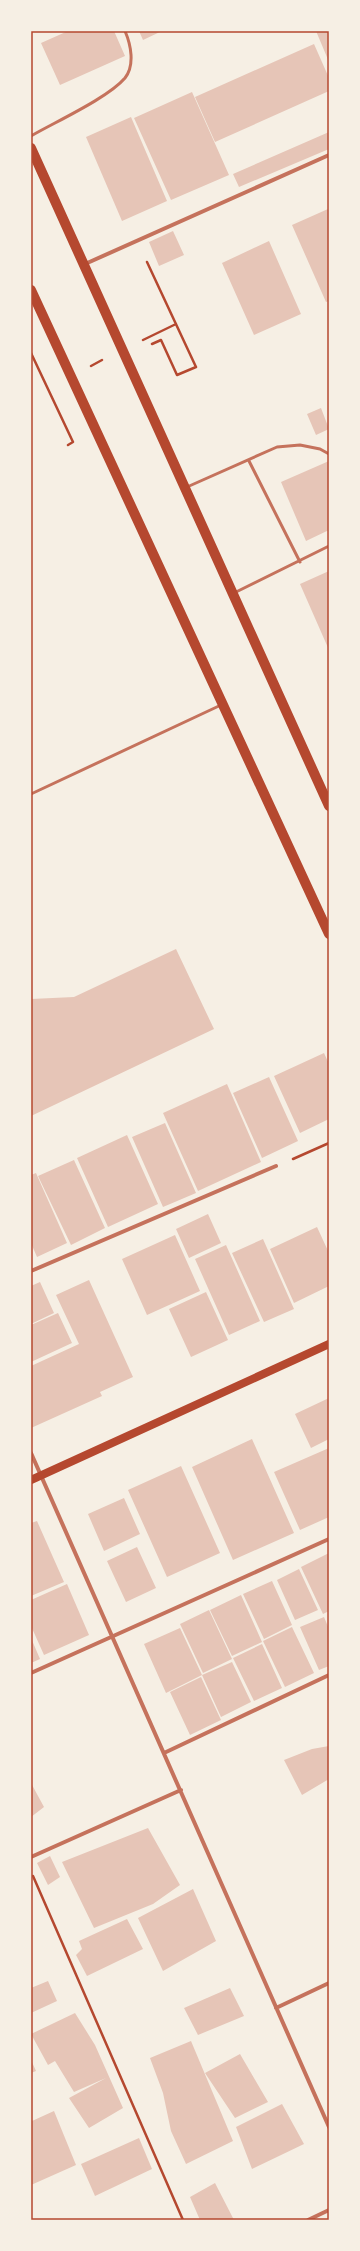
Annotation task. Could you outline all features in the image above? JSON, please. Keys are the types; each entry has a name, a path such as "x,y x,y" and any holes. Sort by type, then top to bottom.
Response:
{"main road":[{"path":"31,148 329,806"},
{"path":"31,290 329,934"},
{"path":"31,1480 329,1344"}],"street":[{"path":"84,264 329,155"},
{"path":"31,1271 276,1166"},
{"path":"31,1453 329,2127"},
{"path":"31,1673 329,1539"},
{"path":"164,1753 329,1675"},
{"path":"31,1857 181,1790"},
{"path":"276,2008 329,1983"},
{"path":"308,2220 329,2210"}],"lane":[{"path":"31,136 111,90 126,77 132,60 129,41 125,31"},
{"path":"185,488 249,461 277,447 300,445 320,449 329,454"},
{"path":"249,461 300,562"},
{"path":"233,593 300,562 329,546"},
{"path":"31,794 223,704"}],"path":[{"path":"147,262 196,367 177,375 161,340 152,344"},
{"path":"31,353 73,442 68,445"},
{"path":"276,1166 329,1143"},
{"path":"31,1870 183,2220"}],"building":[{"path":"68,31 114,31 125,56 60,85 41,43"},
{"path":"139,31 162,31 143,40"},
{"path":"316,31 329,31 329,62"},
{"path":"314,44 329,78 329,91 215,142 195,97"},
{"path":"192,92 229,175 171,200 134,118"},
{"path":"131,117 167,201 122,221 86,137"},
{"path":"329,132 329,149 239,187 233,174"},
{"path":"328,209 329,301 326,302 292,225"},
{"path":"173,231 184,255 159,266 149,242"},
{"path":"269,241 301,314 254,335 222,263"},
{"path":"321,408 329,429 316,435 307,414"},
{"path":"329,461 329,530 306,541 281,482"},
{"path":"329,571 329,650 300,584"},
{"path":"176,949 214,1029 31,1116 31,999 74,997"},
{"path":"324,1053 329,1064 329,1119 300,1133 274,1076"},
{"path":"269,1077 298,1141 262,1158 233,1093"},
{"path":"227,1084 261,1162 198,1191 163,1113"},
{"path":"165,1123 196,1193 163,1207 132,1137"},
{"path":"127,1135 158,1204 108,1227 77,1158"},
{"path":"74,1160 105,1228 71,1245 38,1176"},
{"path":"36,1173 67,1243 37,1257 31,1243 31,1175"},
{"path":"208,1214 221,1243 189,1258 176,1229"},
{"path":"317,1227 329,1253 329,1286 294,1303 270,1249"},
{"path":"175,1235 200,1291 147,1315 122,1259"},
{"path":"263,1239 294,1309 264,1322 232,1253"},
{"path":"226,1245 260,1321 229,1335 195,1259"},
{"path":"89,1280 133,1377 100,1392 102,1396 31,1428 31,1366 79,1344 56,1295"},
{"path":"40,1282 54,1313 31,1324 31,1286"},
{"path":"206,1292 228,1340 191,1357 169,1309"},
{"path":"58,1313 72,1343 31,1362 31,1325"},
{"path":"329,1398 329,1439 311,1448 295,1414"},
{"path":"252,1439 294,1533 233,1560 192,1467"},
{"path":"329,1448 329,1517 300,1530 274,1472"},
{"path":"181,1466 220,1553 167,1577 128,1490"},
{"path":"124,1498 140,1534 104,1551 88,1514"},
{"path":"37,1521 64,1582 31,1596 31,1523"},
{"path":"137,1547 156,1588 126,1602 107,1561"},
{"path":"329,1553 329,1611 323,1614 301,1567"},
{"path":"299,1569 318,1610 295,1620 277,1580"},
{"path":"272,1581 292,1625 264,1639 243,1594"},
{"path":"67,1584 89,1635 44,1655 31,1626 31,1600"},
{"path":"241,1595 262,1642 232,1656 210,1610"},
{"path":"209,1610 232,1659 203,1673 180,1624"},
{"path":"324,1617 329,1629 329,1666 319,1670 300,1627"},
{"path":"292,1627 314,1673 285,1687 263,1641"},
{"path":"180,1628 202,1675 166,1693 144,1644"},
{"path":"31,1638 40,1659 31,1663"},
{"path":"262,1644 282,1688 254,1701 233,1658"},
{"path":"232,1662 251,1702 221,1717 202,1675"},
{"path":"201,1677 221,1720 190,1735 170,1692"},
{"path":"329,1746 329,1779 302,1795 284,1760 312,1749"},
{"path":"31,1783 44,1807 31,1817"},
{"path":"148,1828 180,1885 153,1904 94,1928 62,1862"},
{"path":"50,1856 60,1877 48,1885 37,1863"},
{"path":"193,1889 216,1941 163,1971 138,1918"},
{"path":"127,1919 143,1949 87,1976 76,1955 82,1949 79,1941"},
{"path":"48,1981 57,2001 31,2013 31,1988"},
{"path":"230,1988 244,2016 198,2035 184,2008"},
{"path":"75,2013 95,2045 123,2108 89,2128 69,2098 106,2078 74,2092 55,2061 48,2065 31,2034"},
{"path":"191,2041 233,2141 186,2164 171,2131 163,2093 150,2058"},
{"path":"240,2054 268,2102 235,2118 205,2073"},
{"path":"31,2060 36,2071 31,2073"},
{"path":"282,2104 304,2144 252,2169 236,2127"},
{"path":"54,2111 76,2165 31,2185 31,2119 32,2121"},
{"path":"139,2138 152,2169 95,2196 81,2164"},
{"path":"215,2183 234,2220 200,2220 190,2197"}]}
